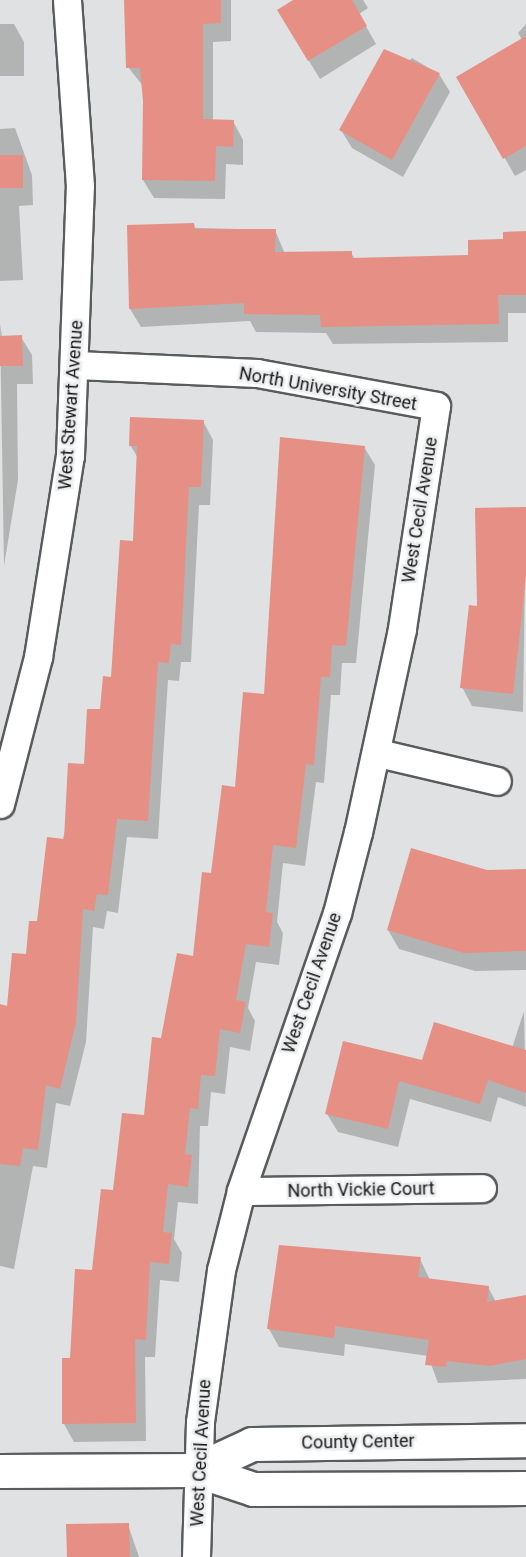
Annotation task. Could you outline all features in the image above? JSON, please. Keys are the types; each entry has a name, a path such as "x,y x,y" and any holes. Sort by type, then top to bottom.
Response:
{"street":[{"name":"West Stewart Avenue","path":"0,804 58,547 76,365 80,186 67,0"},
{"name":"North University Street","path":"76,365 257,373 436,406"},
{"name":"West Cecil Avenue","path":"196,1557 196,1470 207,1353 241,1191 336,914 378,753 436,406"},
{"path":"378,753 497,781"},
{"name":"North Vickie Court","path":"241,1191 482,1188"},
{"name":"County Center","path":"196,1470 252,1443 526,1440"},
{"name":"County Center","path":"0,1470 196,1470 253,1490 526,1488"}],"building":[{"path":"124,0 221,0 221,23 203,24 203,119 234,120 233,147 216,146 215,181 142,180 143,101 140,68 126,68"},
{"path":"293,0 352,0 367,26 308,61 277,10"},
{"path":"526,36 526,146 503,159 456,77"},
{"path":"384,49 440,73 392,160 339,130"},
{"path":"0,155 23,155 23,188 0,188"},
{"path":"194,223 195,229 276,229 275,252 352,251 352,258 468,255 468,240 503,239 503,232 526,231 526,295 498,295 499,324 321,327 320,315 244,314 244,303 129,309 127,225"},
{"path":"22,335 23,366 0,366 0,336"},
{"path":"130,417 204,420 201,487 189,487 181,645 171,644 169,663 158,662 148,821 117,819 108,895 97,894 94,911 83,909 76,1022 60,1089 46,1085 38,1150 23,1148 20,1166 0,1164 0,1004 7,1006 12,953 26,954 29,921 37,921 47,837 64,839 68,763 84,764 87,709 100,709 103,676 111,677 120,540 133,541 137,446 129,446"},
{"path":"280,437 365,446 346,646 332,645 330,677 321,677 314,765 306,764 296,848 273,845 266,912 273,913 269,947 246,944 236,1000 246,1002 240,1033 220,1029 215,1076 201,1075 198,1109 190,1108 185,1154 192,1155 188,1187 168,1184 163,1232 172,1233 169,1264 150,1262 146,1340 135,1339 136,1423 62,1424 62,1358 70,1358 75,1269 92,1270 101,1189 113,1190 122,1113 144,1115 152,1037 161,1038 177,953 193,956 202,872 211,873 222,785 235,787 243,692 264,694"},
{"path":"526,507 526,577 513,694 460,688 469,605 477,606 475,508"},
{"path":"411,848 487,870 526,869 526,951 464,953 387,930"},
{"path":"434,1022 526,1050 526,1093 488,1080 480,1104 399,1081 388,1129 325,1114 343,1041 422,1060"},
{"path":"279,1245 421,1257 418,1277 489,1286 487,1302 526,1295 526,1359 490,1366 447,1361 446,1367 425,1365 429,1340 335,1326 334,1338 267,1329"},
{"path":"129,1523 130,1557 67,1557 66,1524"}]}
